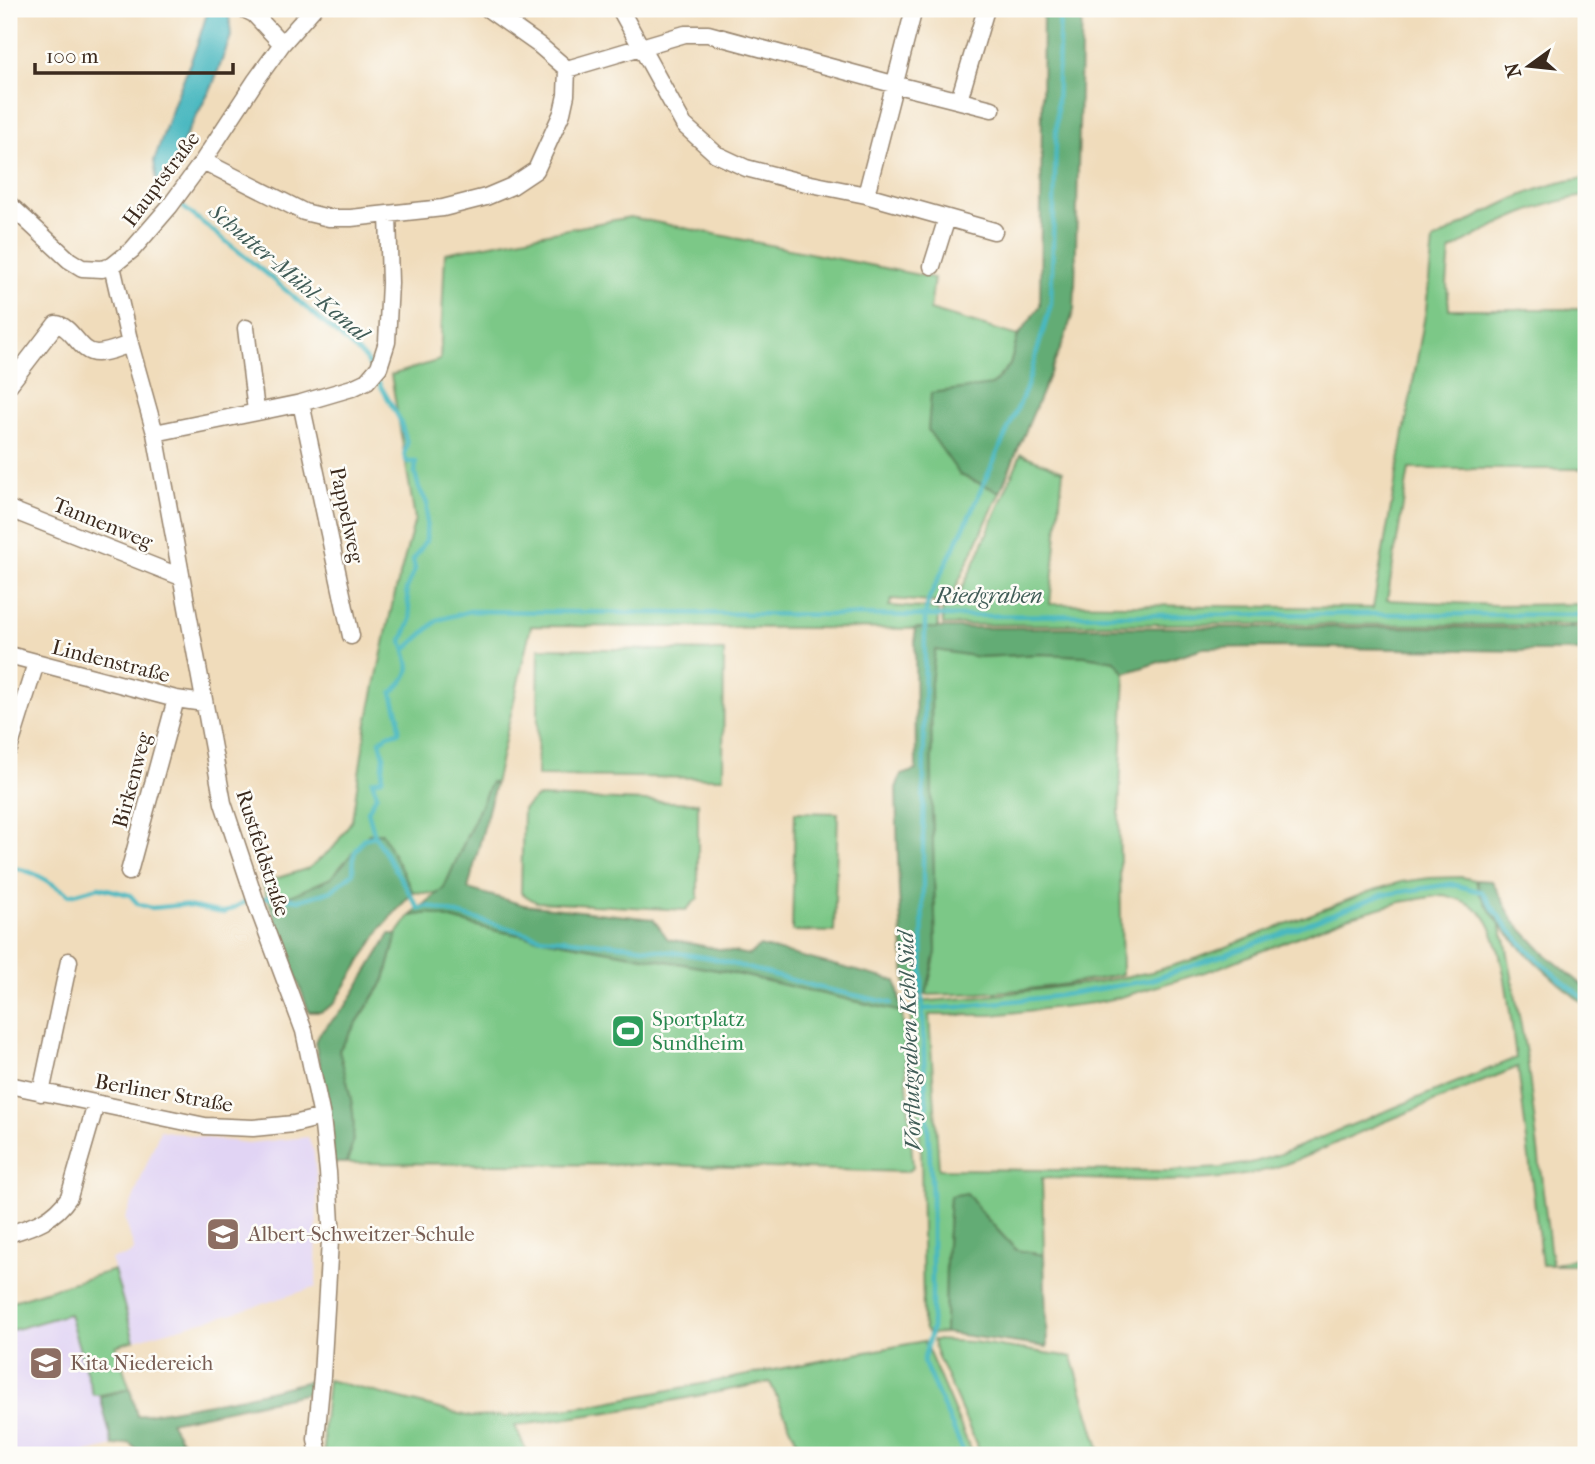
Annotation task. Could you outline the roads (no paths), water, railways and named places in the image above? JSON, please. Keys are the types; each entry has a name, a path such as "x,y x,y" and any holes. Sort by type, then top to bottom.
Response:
{"street":[{"name":"Hauptstraße","path":"111,266 124,258 144,238 203,161 282,44 313,9"},
{"path":"488,9 539,45 567,69"},
{"path":"620,9 684,125 716,154 746,168 866,195 994,231"},
{"path":"866,195 914,9"},
{"path":"959,100 986,9"},
{"path":"251,11 282,44"},
{"path":"567,69 685,34 708,34 992,109"},
{"path":"203,161 304,212 329,218 443,208 486,197 512,186 536,170 562,113 567,69"},
{"path":"9,204 69,260 82,268 102,269 111,266"},
{"path":"155,433 302,403 367,381 379,368 387,342 390,295 387,214"},
{"path":"932,266 947,218"},
{"name":"Rustfeldstraße","path":"111,266 155,433 223,803 258,908 304,1031 322,1117 331,1224 316,1439 318,1455"},
{"path":"9,385 57,324 62,325 92,352 100,353 130,344"},
{"path":"246,328 256,411"},
{"name":"Pappelweg","path":"302,403 351,636"},
{"name":"Tannenweg","path":"9,509 181,577"},
{"name":"Lindenstraße","path":"9,655 176,699 204,703"},
{"path":"9,749 36,663"},
{"name":"Birkenweg","path":"129,872 176,699"},
{"path":"41,1093 69,961"},
{"name":"Berliner Straße","path":"9,1085 205,1126 253,1128 295,1124 322,1117"},
{"path":"9,1234 31,1227 61,1210 69,1197 96,1104"}],"water":[{"path":"208,10 229,15 231,36 212,87 187,133 164,191 160,190 154,161"}],"waterway":[{"name":"Vorflutgraben Kehl Süd","path":"965,1455 923,1361 932,1328 932,1195 922,987 925,616 929,598 968,519 1026,389 1051,304 1060,9"},
{"name":"Schutter-Mühl-Kanal","path":"9,869 32,873 70,895 99,887 130,895 138,904 151,908 182,905 223,913 245,902 271,897 300,900 331,891 353,873 354,854 363,839 375,836 368,811 377,794 372,781 382,779 384,756 380,741 387,735 399,732 399,717 392,693 409,669 402,641 411,620 406,590 415,569 413,560 426,541 427,503 419,488 415,473 416,462 407,462 404,455 407,443 400,420 365,358 178,203"},
{"name":"Riedgraben","path":"405,650 438,620 470,611 940,616 1586,615"},
{"path":"375,836 419,909 428,906 540,937 631,946 711,958 821,988 891,1003"},
{"path":"923,1009 1057,996 1151,980 1382,895 1451,884 1482,892 1523,945 1586,1000"}],"place":[{"name":"Sportplatz Sundheim","path":"628,1031"},
{"name":"Albert-Schweitzer-Schule","path":"223,1234"},
{"name":"Kita Niedereich","path":"46,1363"}]}
